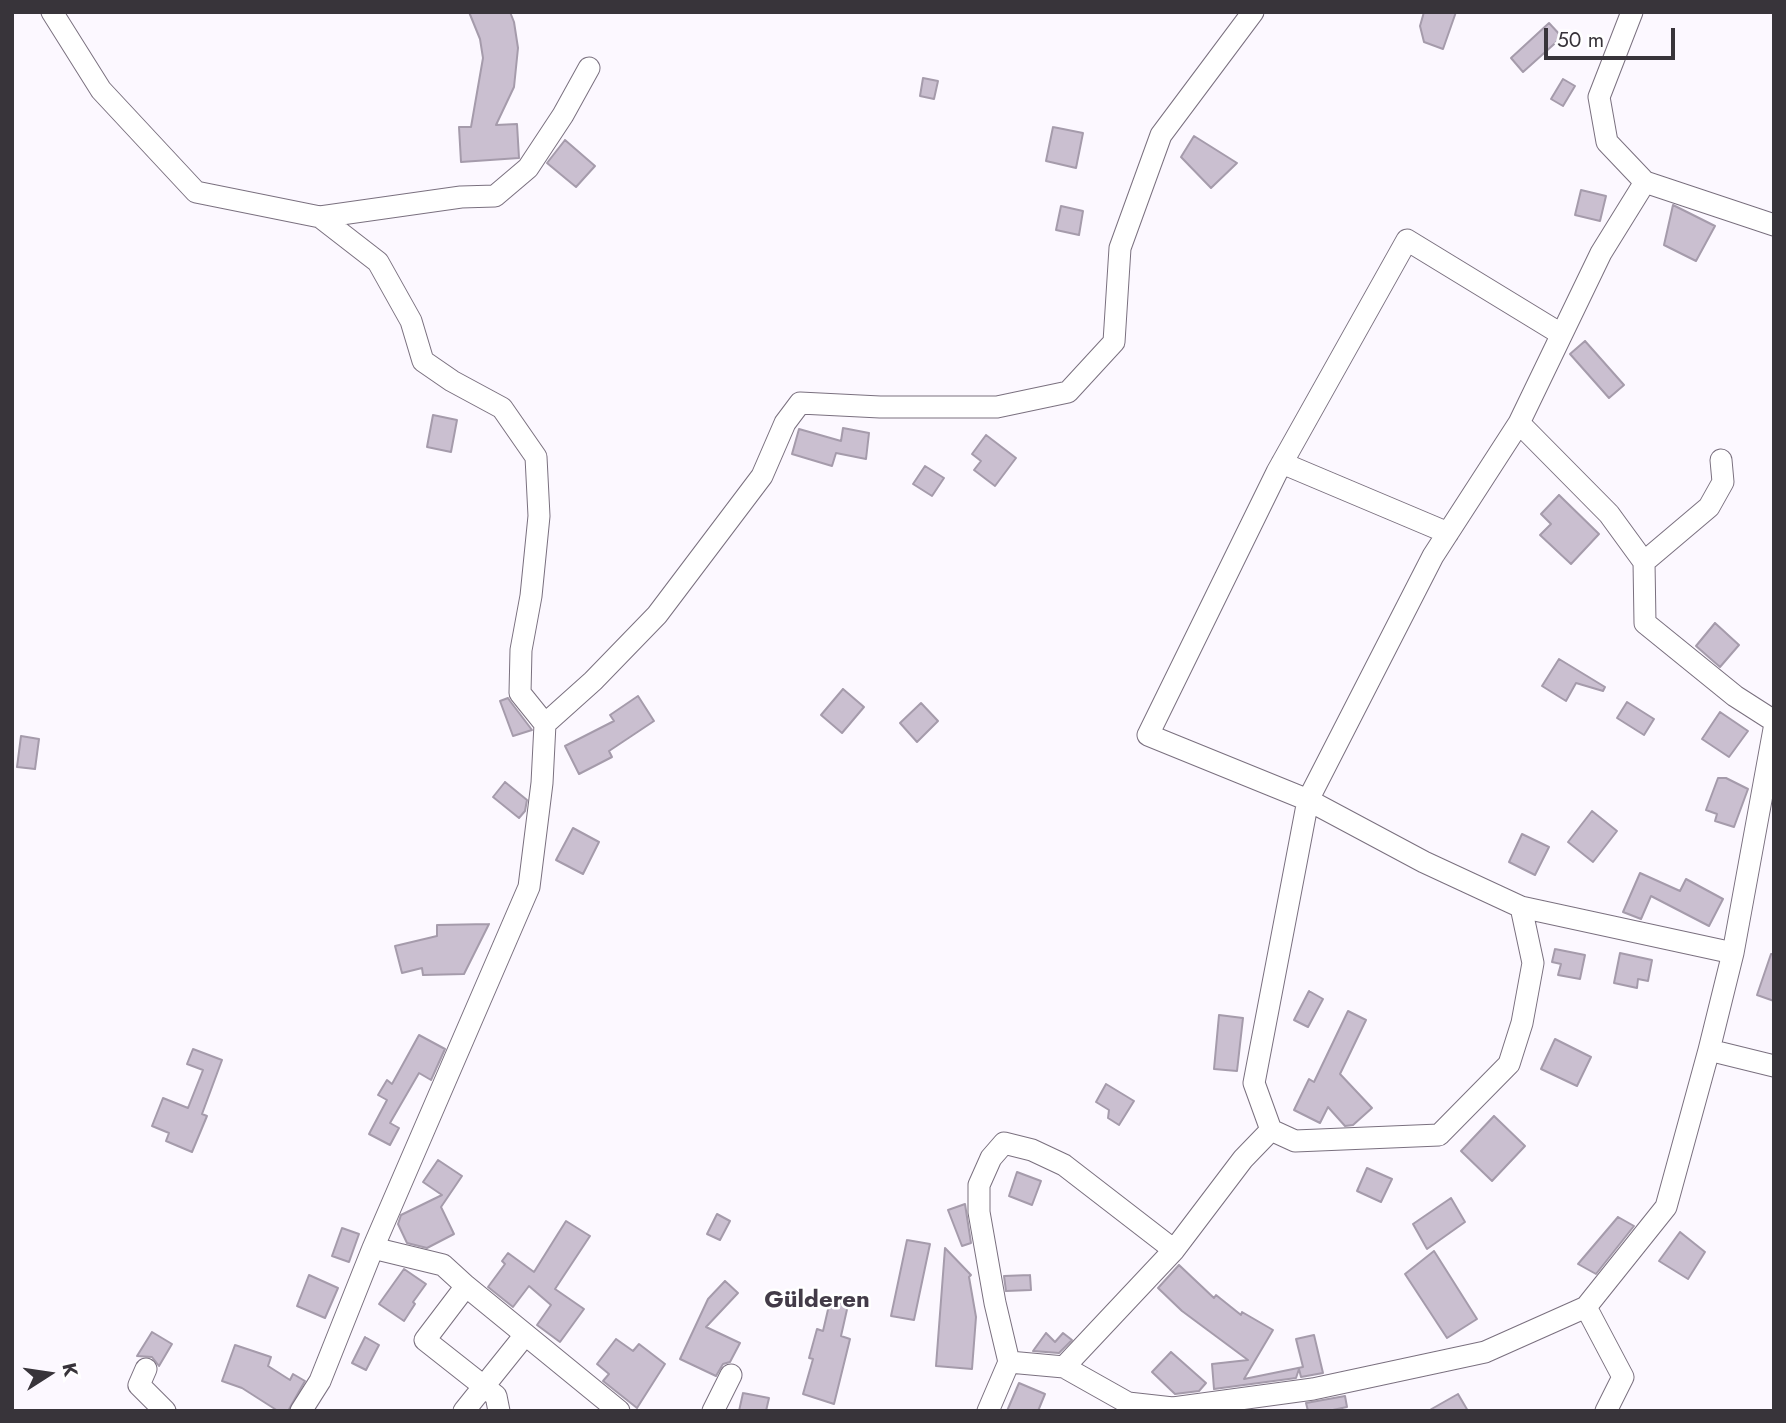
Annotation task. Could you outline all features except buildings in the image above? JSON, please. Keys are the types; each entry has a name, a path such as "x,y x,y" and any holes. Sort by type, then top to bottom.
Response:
{"street":[{"path":"52,12 102,90 196,192 320,217 461,197 495,196 528,168 563,115 589,68"},
{"path":"545,723 593,681 657,615 762,476 785,423 800,403 880,407 997,407 1068,392 1114,342 1120,248 1160,135 1252,12"},
{"path":"1632,12 1599,97 1607,142 1645,182 1774,225"},
{"path":"1521,907 1533,963 1522,1023 1509,1064 1439,1135 1295,1141 1271,1130 1254,1083 1308,800 1433,556 1519,423 1601,253 1645,182"},
{"path":"300,1411 320,1381 373,1248 529,887 542,783 545,723 520,693 522,650 531,596 539,516 536,457 502,408 452,382 423,361 411,321 378,262 320,217"},
{"path":"1562,334 1407,240 1282,463 1148,735 1308,800 1424,862 1521,907 1733,953"},
{"path":"1519,423 1609,514 1644,562 1645,623 1735,696 1774,721"},
{"path":"1644,562 1709,507 1723,482 1721,460"},
{"path":"1282,463 1448,534"},
{"path":"1009,1362 1064,1367 1128,1403 1160,1409 1173,1408 1313,1389 1485,1352 1586,1307 1666,1207 1733,953 1774,730"},
{"path":"1709,1050 1774,1066"},
{"path":"1064,1367 1174,1250 1243,1159 1271,1130"},
{"path":"988,1411 1009,1362 995,1303 979,1212 979,1185 991,1158 1004,1143 1032,1150 1064,1165 1174,1250"},
{"path":"373,1248 443,1265 619,1411"},
{"path":"466,1286 425,1340 496,1396 499,1411"},
{"path":"1586,1307 1623,1377 1606,1411"},
{"path":"464,1411 525,1335"},
{"path":"146,1369 139,1385 165,1411"},
{"path":"713,1411 731,1375"}],"district":[{"name":"Gülderen","path":"817,1301"}]}
